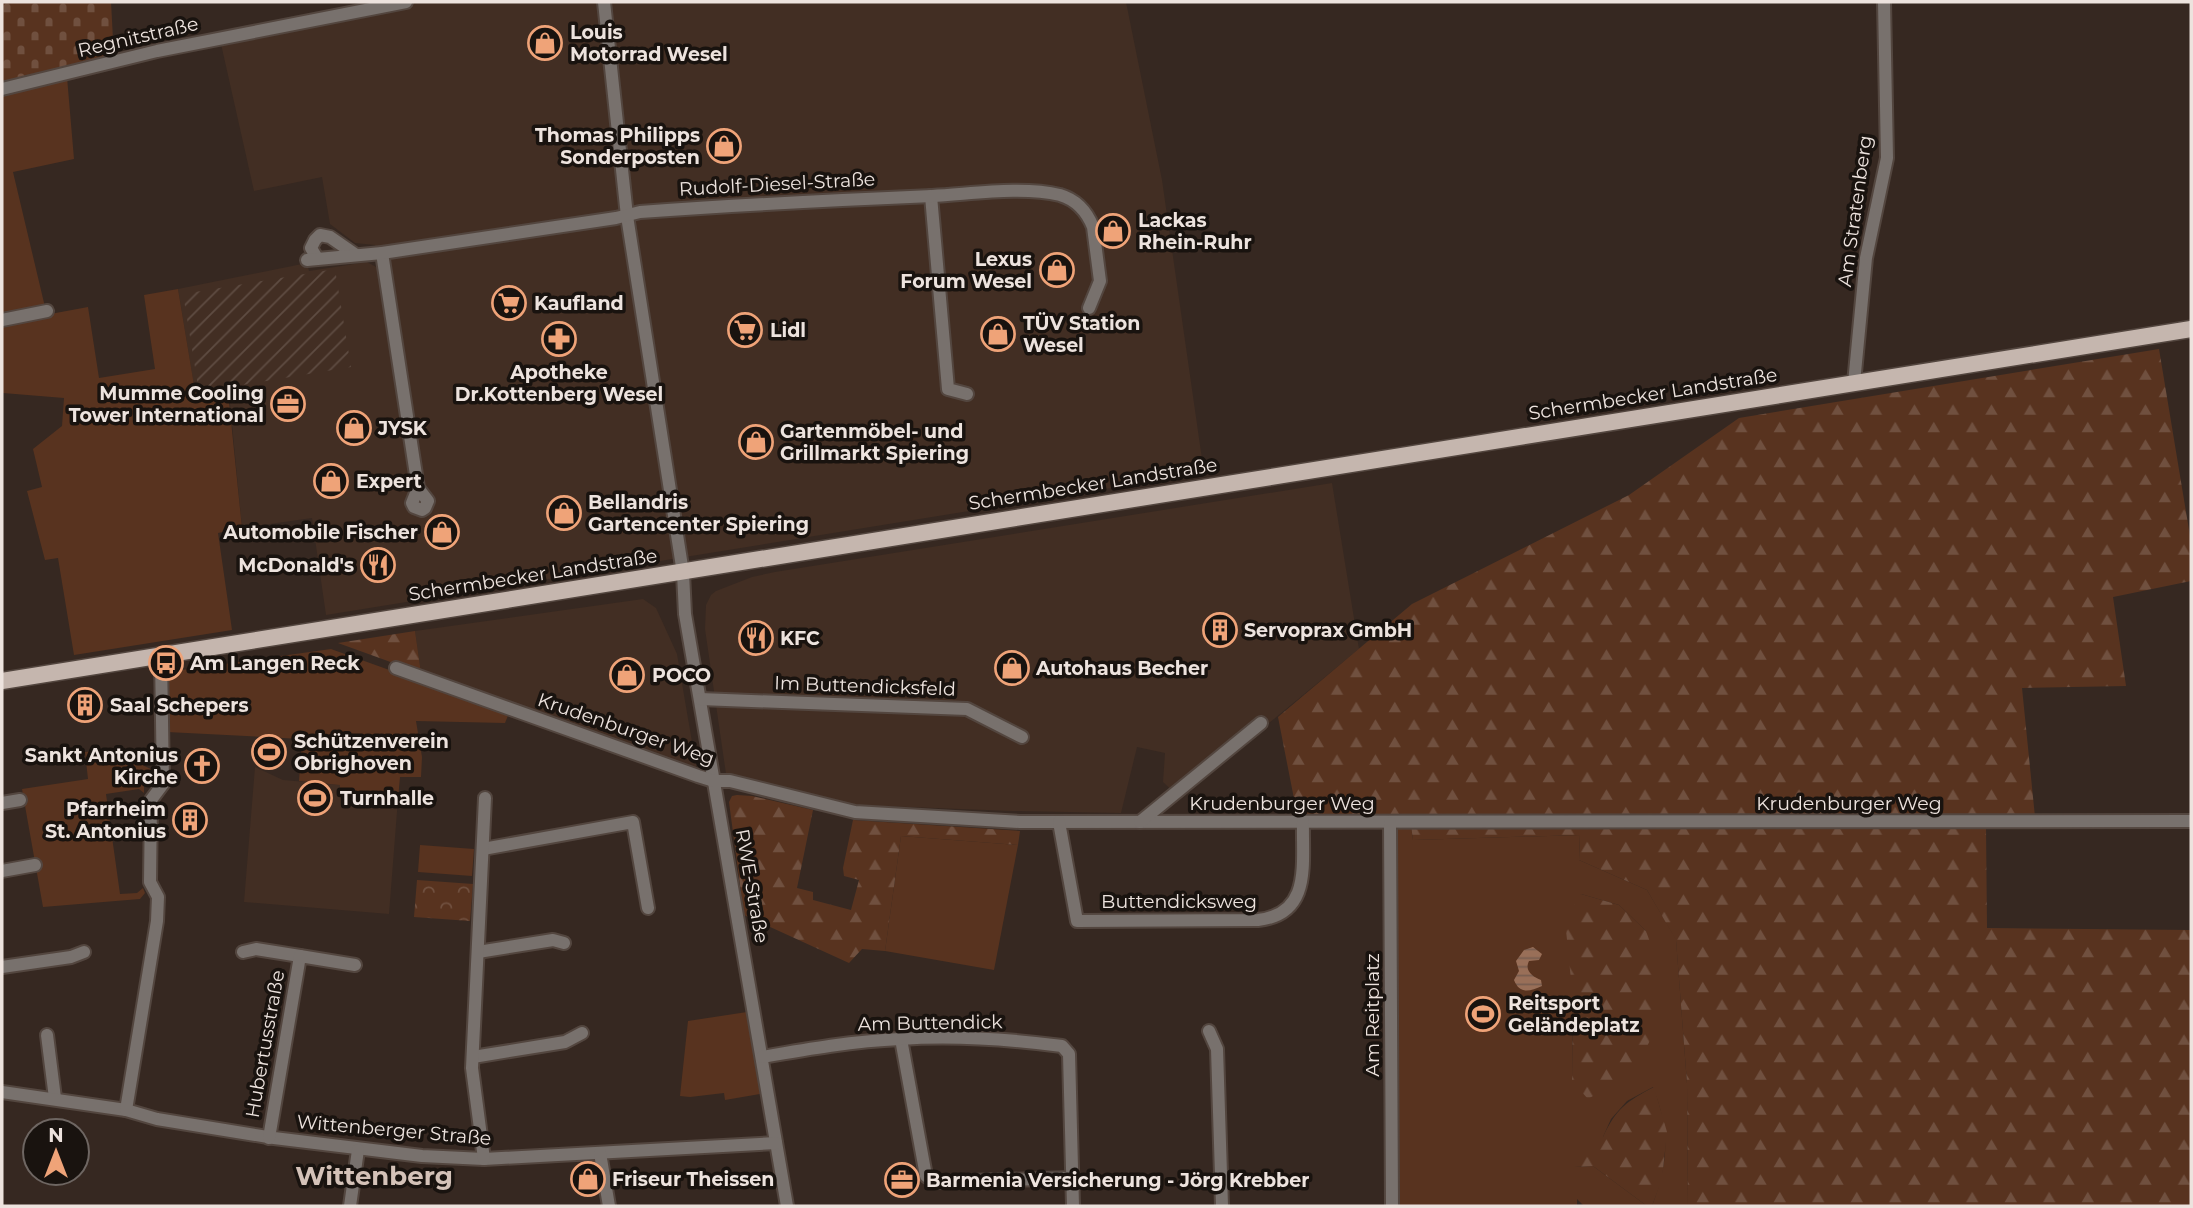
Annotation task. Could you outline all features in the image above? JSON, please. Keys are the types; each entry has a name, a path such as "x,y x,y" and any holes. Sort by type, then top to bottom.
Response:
{"main road":[{"name":"Schermbecker Landstraße","path":"2,681 2191,329"}],"street":[{"name":"Regnitstraße","path":"2,89 157,51 406,2"},
{"path":"604,2 627,216 683,573"},
{"name":"Am Stratenberg","path":"1854,383 1866,258 1887,158 1884,2"},
{"name":"Rudolf-Diesel-Straße","path":"356,255 330,237 320,235 311,248 312,259 382,253 640,212 806,201 1049,194 1072,200 1085,212 1093,227 1100,281 1089,308"},
{"path":"931,196 948,389 967,394"},
{"path":"382,253 418,488"},
{"path":"2,320 47,311"},
{"name":"RWE-Straße","path":"683,573 685,614 787,1206"},
{"path":"126,1110 157,921 158,897 150,883 150,837 151,800 163,783 161,657"},
{"name":"Krudenburger Weg","path":"396,668 714,781 730,781 855,812 1059,822 2191,821"},
{"name":"Im Buttendicksfeld","path":"700,699 967,709 1022,737"},
{"path":"1140,822 1261,723"},
{"path":"484,1159 473,1079 473,1057 485,798"},
{"path":"2,803 20,800"},
{"path":"483,849 633,822 648,908"},
{"name":"Buttendicksweg","path":"1059,822 1077,921 1258,920 1283,914 1299,893 1303,822"},
{"name":"Am Reitplatz","path":"1390,823 1392,1206"},
{"path":"2,870 35,865"},
{"path":"478,953 553,940 564,943"},
{"name":"Hubertusstraße","path":"243,953 256,949 355,965"},
{"path":"2,968 71,957 84,952"},
{"name":"Hubertusstraße","path":"269,1138 300,956"},
{"path":"1209,1031 1217,1049 1222,1206"},
{"path":"473,1057 565,1042 582,1033"},
{"path":"47,1035 55,1098"},
{"name":"Am Buttendick","path":"762,1057 838,1045 901,1039 962,1037 1062,1046 1069,1054 1073,1206"},
{"path":"901,1039 926,1176 930,1180 1073,1178"},
{"name":"Wittenberger Straße","path":"2,1092 126,1110 157,1119 269,1138 358,1150 484,1159 776,1143"},
{"path":"350,1206 358,1150"},
{"path":"600,1153 609,1206"}],"shaded area":[{"path":"399,2 1126,2 1162,180 1204,473 326,615 312,518 242,528 229,393 196,398 178,289 307,263 309,271 367,262 378,268 375,245 355,243 330,224 322,177 254,191 219,35"},
{"path":"335,269 351,367 199,392 183,294"},
{"path":"1332,483 1359,649 1179,797 1163,782 1165,753 1137,747 1121,813 855,805 732,779 726,774 705,629 706,605 716,591 752,577 775,572"},
{"path":"643,599 656,608 677,654 697,771 421,673 415,631"},
{"path":"255,767 283,780 341,785 340,794 398,799 389,914 244,902"},
{"path":"1533,947 1542,954 1539,960 1529,961 1528,971 1541,980 1542,986 1522,990 1514,980 1519,971 1516,961 1524,950"}],"green space":[{"path":"2,2 111,2 114,59 2,85"},
{"path":"67,77 74,159 13,172 45,307 2,316 2,92"},
{"path":"178,289 196,397 228,392 242,528 218,533 232,630 74,655 58,558 45,560 27,491 42,487 33,449 62,426 64,398 3,393 2,323 88,307 99,378 155,369 144,295"},
{"path":"2159,349 2191,542 2191,581 2113,597 2126,686 2022,688 2036,827 1986,827 1987,928 2191,930 2191,1206 1688,1206 1687,1083 1676,940 1647,890 1579,860 1580,835 1413,840 1411,825 1298,819 1278,717 1412,604 1629,495 1739,418"},
{"path":"415,631 421,673 338,643"},
{"path":"331,649 509,713 505,723 416,721 422,757 421,777 400,777 398,799 340,794 340,785 299,781 302,739 167,732 167,672"},
{"path":"109,749 159,773 157,785 144,785 144,793 139,789 106,794 120,894 137,893 143,888 145,893 140,899 43,907 22,789 88,779 85,752"},
{"path":"732,796 813,810 797,888 813,892 813,900 851,910 859,880 844,876 843,868 853,820 1020,831 1018,845 901,836 885,951 862,949 849,963 744,915 729,802"},
{"name":"Reitsport Geländeplatz","path":"1391,824 1411,825 1413,840 1580,835 1579,860 1647,890 1676,939 1687,1083 1688,1206 1652,1206 1662,1174 1665,1146 1659,1103 1653,1087 1627,1101 1611,1119 1603,1137 1574,1167 1593,1166 1647,1206 1584,1206 1577,1199 1577,1206 1395,1206","holes":["1581,894 1619,905 1646,931 1572,1081 1573,1000"]},
{"path":"901,836 1018,845 994,970 885,951"},
{"path":"420,845 474,849 472,876 418,872"},
{"path":"417,880 473,884 470,921 414,917"},
{"path":"1581,894 1619,905 1646,931 1656,959 1656,1028 1635,1071 1588,1099 1572,1081 1573,1000 1565,920"},
{"path":"747,1012 760,1094 725,1100 724,1093 680,1096 688,1021"},
{"path":"1654,1087 1667,1132 1662,1179 1652,1206 1647,1206 1593,1166 1574,1167 1577,1139 1603,1137 1623,1107"}],"place":[{"name":"Louis Motorrad Wesel","path":"545,43"},
{"name":"Thomas Philipps Sonderposten","path":"724,146"},
{"name":"Lackas Rhein-Ruhr","path":"1113,231"},
{"name":"Lexus Forum Wesel","path":"1057,270"},
{"name":"Kaufland","path":"509,303"},
{"name":"Lidl","path":"745,330"},
{"name":"TÜV Station Wesel","path":"998,334"},
{"name":"Apotheke Dr.Kottenberg Wesel","path":"559,339"},
{"name":"Mumme Cooling Tower International","path":"288,404"},
{"name":"JYSK","path":"354,428"},
{"name":"Gartenmöbel- und Grillmarkt Spiering","path":"756,442"},
{"name":"Expert","path":"331,481"},
{"name":"Bellandris Gartencenter Spiering","path":"564,513"},
{"name":"Automobile Fischer","path":"442,532"},
{"name":"McDonald's","path":"378,565"},
{"name":"Servoprax GmbH","path":"1220,630"},
{"name":"KFC","path":"756,638"},
{"name":"Am Langen Reck","path":"166,663"},
{"name":"Autohaus Becher","path":"1012,668"},
{"name":"POCO","path":"627,675"},
{"name":"Saal Schepers","path":"85,705"},
{"name":"Schützenverein Obrighoven","path":"269,752"},
{"name":"Sankt Antonius Kirche","path":"202,766"},
{"name":"Turnhalle","path":"315,798"},
{"name":"Pfarrheim St. Antonius","path":"190,820"},
{"name":"Reitsport Geländeplatz","path":"1483,1014"},
{"name":"Friseur Theissen","path":"588,1179"},
{"name":"Barmenia Versicherung - Jörg Krebber","path":"902,1180"}],"district":[{"name":"Wittenberg","path":"374,1176"}]}
